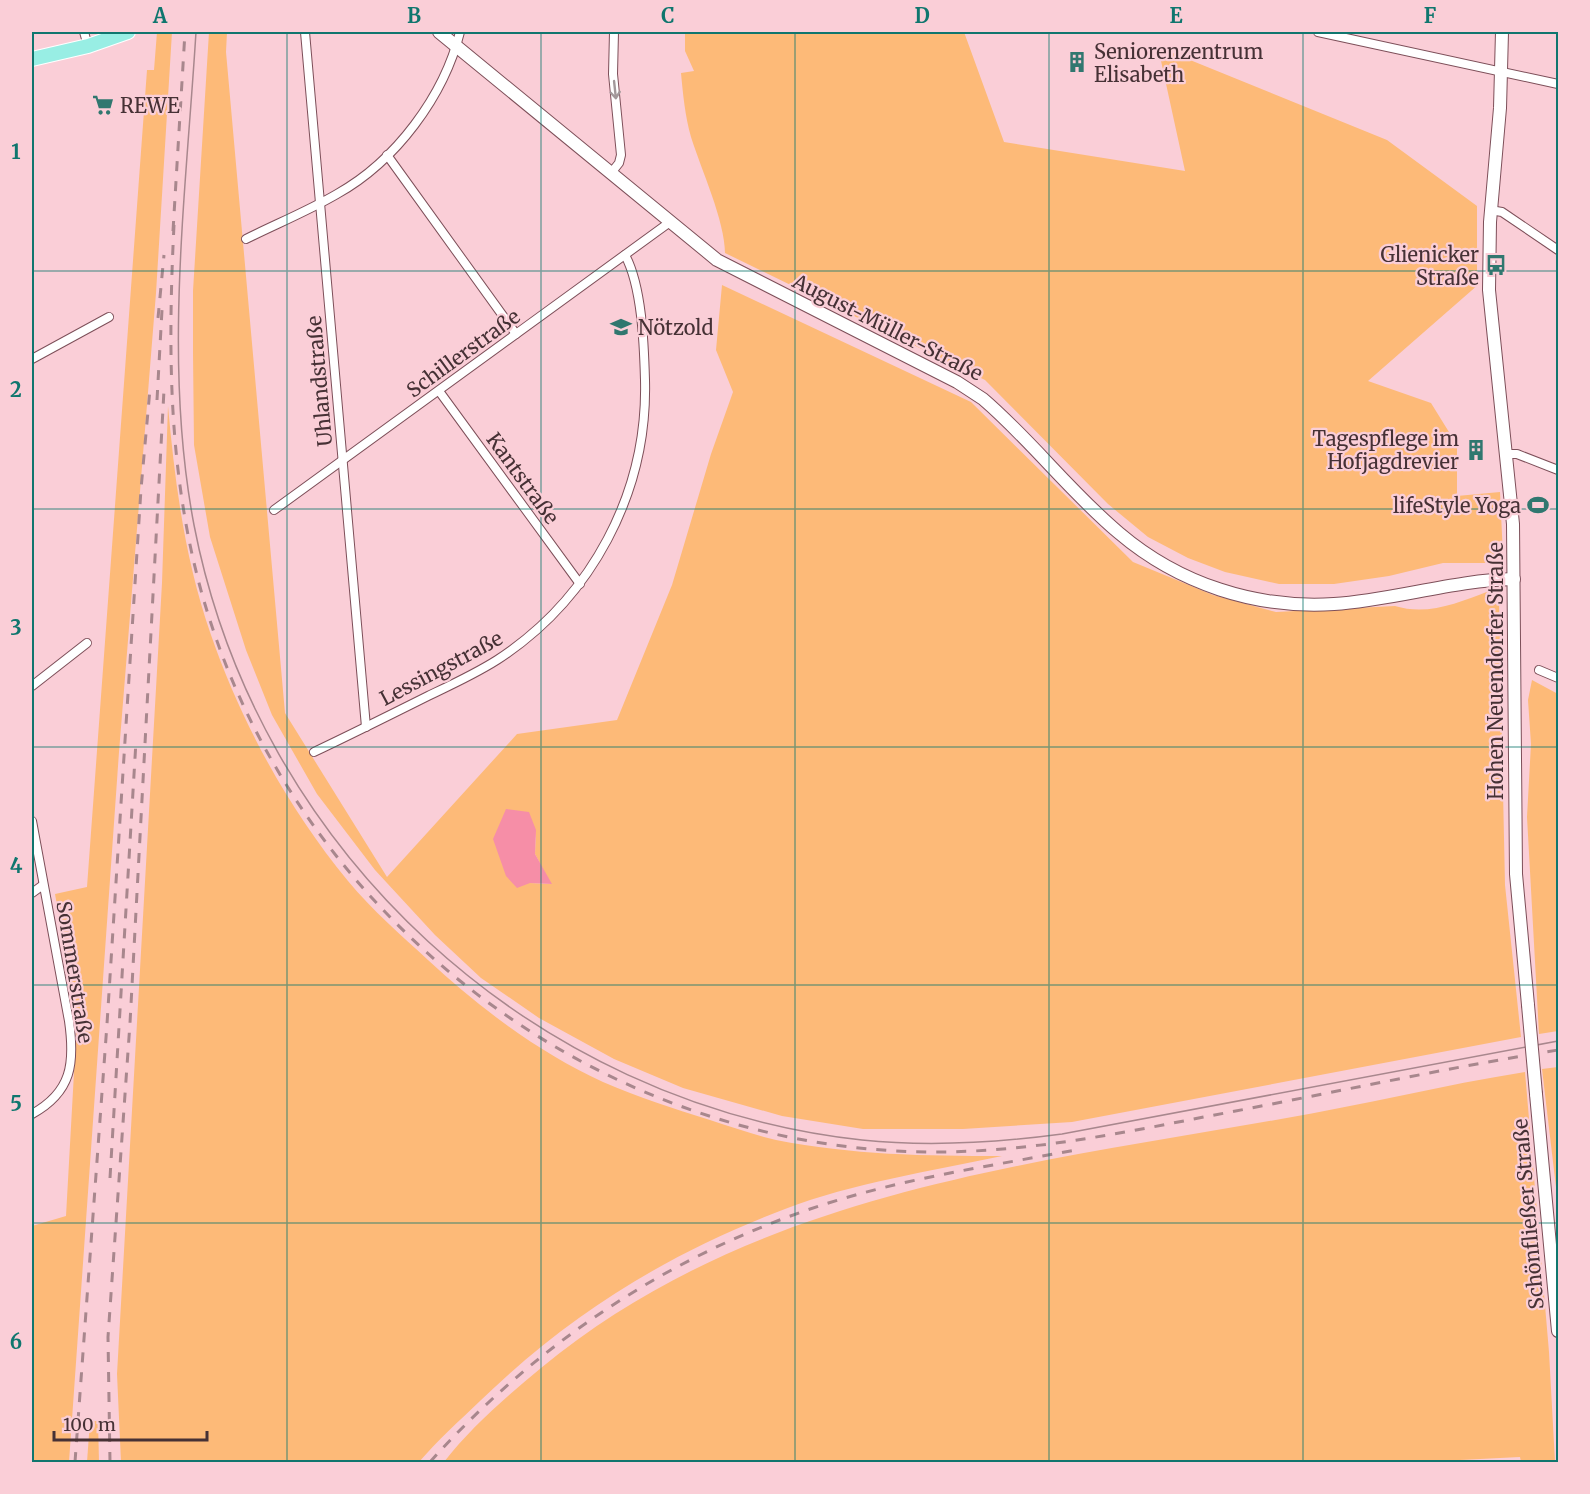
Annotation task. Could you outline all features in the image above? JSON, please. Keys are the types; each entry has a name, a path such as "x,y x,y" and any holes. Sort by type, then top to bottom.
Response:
{"main road":[{"path":"32,59 88,46 128,32"},
{"name":"August-Müller-Straße","path":"439,32 717,260 736,272 971,390 995,409 1117,532 1162,563 1192,579 1245,597 1304,605 1371,600 1514,579"},
{"name":"Hohen Neuendorfer Straße","path":"1502,32 1502,72 1490,210 1489,290 1506,454 1514,579 1516,874 1536,1094"},
{"name":"Schönfließer Straße","path":"1536,1094 1558,1331"}],"street":[{"path":"84,32 88,46"},
{"name":"Uhlandstraße","path":"305,32 366,727"},
{"path":"246,239 351,185 387,155 428,105 457,46 460,32"},
{"path":"611,173 619,163 621,155 613,74 614,32"},
{"path":"1318,32 1558,84"},
{"path":"387,155 516,334"},
{"path":"1490,210 1502,212 1558,250"},
{"name":"Schillerstraße","path":"274,510 670,222"},
{"name":"Lessingstraße","path":"314,752 496,661 535,631 580,584 603,550 618,518 633,476 642,436 645,395 643,351 634,277 625,255"},
{"path":"32,359 109,317"},
{"name":"Kantstraße","path":"439,391 580,584"},
{"path":"1506,454 1517,454 1558,470"},
{"path":"32,686 87,643"},
{"path":"1539,670 1558,678"},
{"name":"Sommerstraße","path":"32,821 69,1021 72,1052 69,1074 60,1091 46,1106 32,1114"},
{"path":"32,893 43,885"}],"shaded area":[{"path":"157,32 172,32 156,293 119,752 69,1462 32,1462 32,1226 66,1216 77,1019 55,894 87,887 147,70 154,70"},
{"path":"209,32 227,32 226,52 285,713 387,877 517,734 617,720 672,585 711,454 733,392 716,350 722,285 971,402 1133,562 1213,595 1276,612 1395,606 1419,610 1454,604 1489,591 1499,602 1505,885 1521,1037 1072,1122 963,1129 863,1129 782,1116 683,1088 614,1059 539,1018 481,978 435,935 375,870 317,794 272,715 246,650 210,537 194,445 193,291","holes":["536,830 535,854 551,884 530,883"]},
{"path":"685,32 964,32 1004,142 1185,171 1158,47 1387,140 1477,206 1479,284 1368,381 1431,403 1457,445 1457,496 1500,492 1503,556 1490,563 1443,563 1389,576 1334,584 1279,584 1225,572 1188,558 1148,537 1108,504 985,380 725,253 717,211 691,137 686,113 681,73 694,71 685,51"},
{"path":"168,406 182,522 194,579 223,668 252,733 286,795 348,881 387,922 448,978 511,1028 556,1057 603,1082 683,1112 776,1140 833,1149 889,1154 1002,1156 892,1178 811,1200 742,1227 661,1266 585,1313 549,1340 514,1369 419,1462 121,1462 117,1374 162,583"},
{"path":"1532,680 1558,694 1558,1031 1539,1034 1527,817 1531,744 1528,700"},
{"path":"506,809 529,812 536,830 535,854 552,884 530,883 517,888 506,876 493,839"},
{"path":"1558,1067 1558,1204 1542,1069"},
{"path":"1525,1072 1549,1352 1555,1462 1521,1462 1520,1457 1420,1462 444,1462 478,1424 515,1390 541,1368 623,1309 709,1262 799,1225 893,1196 988,1172"},
{"path":"90,1421 98,1421 99,1462 87,1462"}],"tram line":[{"path":"196,32 180,278 178,341 180,402 185,464 194,525 227,644 279,754 346,853 428,941 522,1016 627,1075 741,1117 862,1140 937,1144 987,1142 1062,1134 1558,1041"}],"railway":[{"path":"173,231 185,32"},
{"path":"174,225 171,360 181,494 199,583 241,701 302,808 378,905 469,988 571,1056 683,1107 802,1140 927,1152 962,1152 1032,1146 1101,1136 1558,1050"},
{"path":"158,318 164,255"},
{"path":"157,400 162,310"},
{"path":"75,1462 107,1024 141,489 150,389"},
{"path":"110,1462 108,1337 130,1023 164,390"},
{"path":"110,1178 136,741"},
{"path":"430,1462 522,1373 572,1333 625,1297 680,1265 738,1237 797,1213 886,1187 1081,1149"}],"place":[{"name":"Seniorenzentrum Elisabeth","path":"1077,62"},
{"name":"REWE","path":"103,105"},
{"name":"Glienicker Straße","path":"1496,265"},
{"name":"Nötzold","path":"621,327"},
{"name":"Tagespflege im Hofjagdrevier","path":"1476,450"},
{"name":"lifeStyle Yoga","path":"1538,505"}]}
